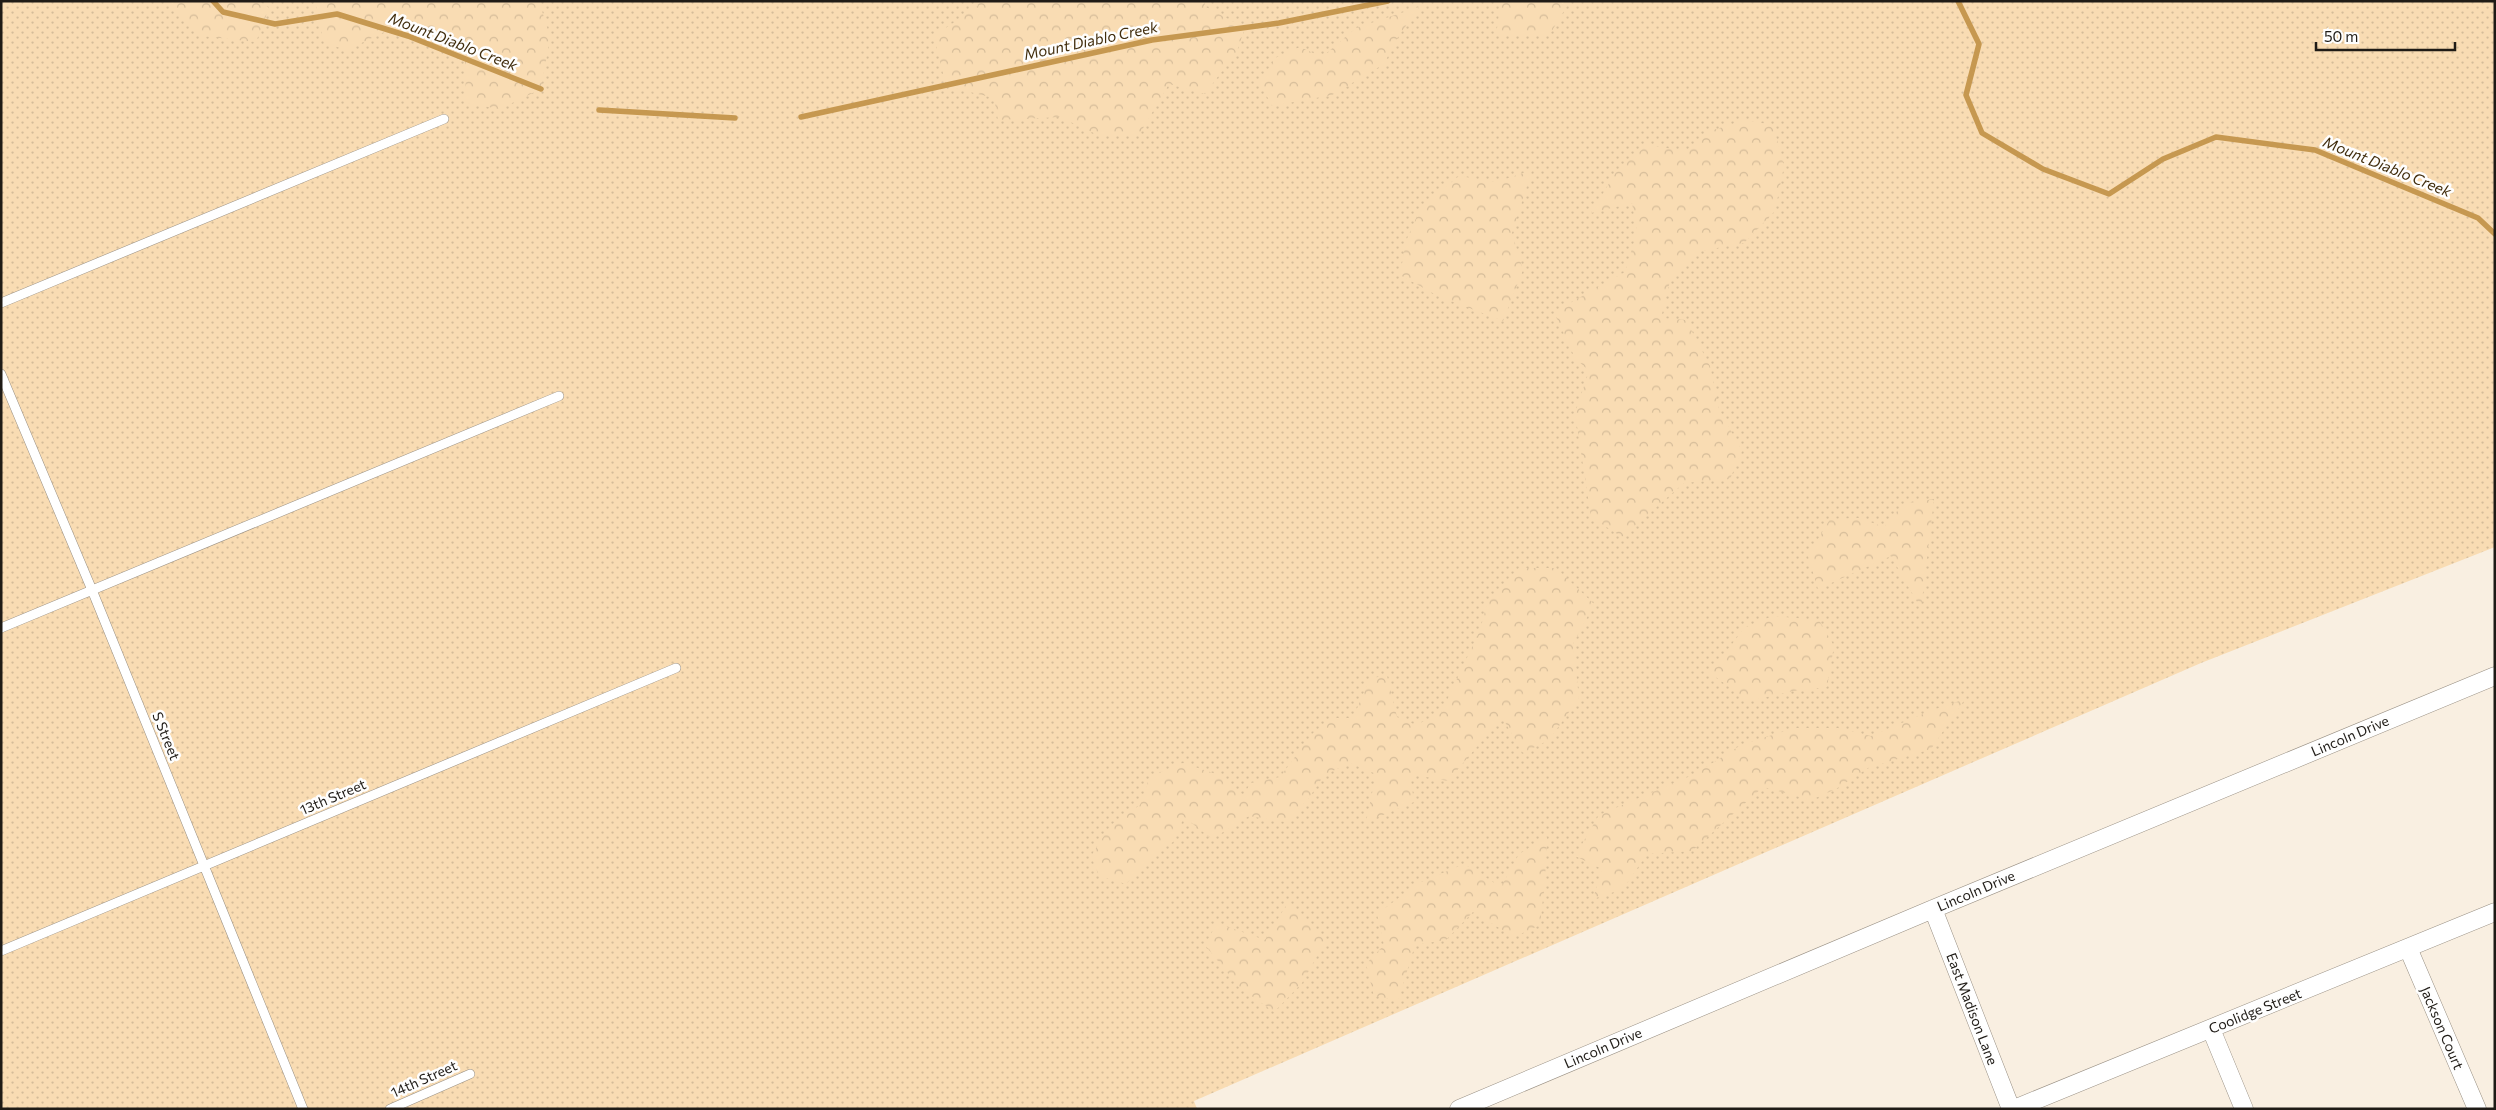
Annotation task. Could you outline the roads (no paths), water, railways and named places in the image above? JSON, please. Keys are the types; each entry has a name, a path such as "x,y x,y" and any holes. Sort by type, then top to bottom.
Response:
{"street":[{"name":"Lincoln Drive","path":"1459,1109 1933,909 2495,676"},
{"name":"East Madison Lane","path":"1933,909 2013,1109"},
{"name":"Coolidge Street","path":"2013,1109 2495,912"},
{"name":"Jackson Court","path":"2408,948 2477,1109"},
{"path":"2211,1029 2244,1109"}],"lane":[{"path":"1,304 444,119"},
{"name":"S Street","path":"1,374 92,590 303,1109"},
{"path":"1,628 559,396"},
{"name":"13th Street","path":"1,951 676,668"},
{"name":"14th Street","path":"390,1109 470,1074"}],"waterway":[{"name":"Mount Diablo Creek","path":"213,1 223,12 275,24 337,14 408,36 541,89"},
{"name":"Mount Diablo Creek","path":"801,117 1152,40 1279,23 1388,1"},
{"name":"Mount Diablo Creek","path":"1958,1 1979,44 1966,95 1982,133 2043,169 2109,194 2163,159 2216,137 2315,150 2478,218 2495,234"},
{"name":"Mount Diablo Creek","path":"599,110 735,118"}]}
